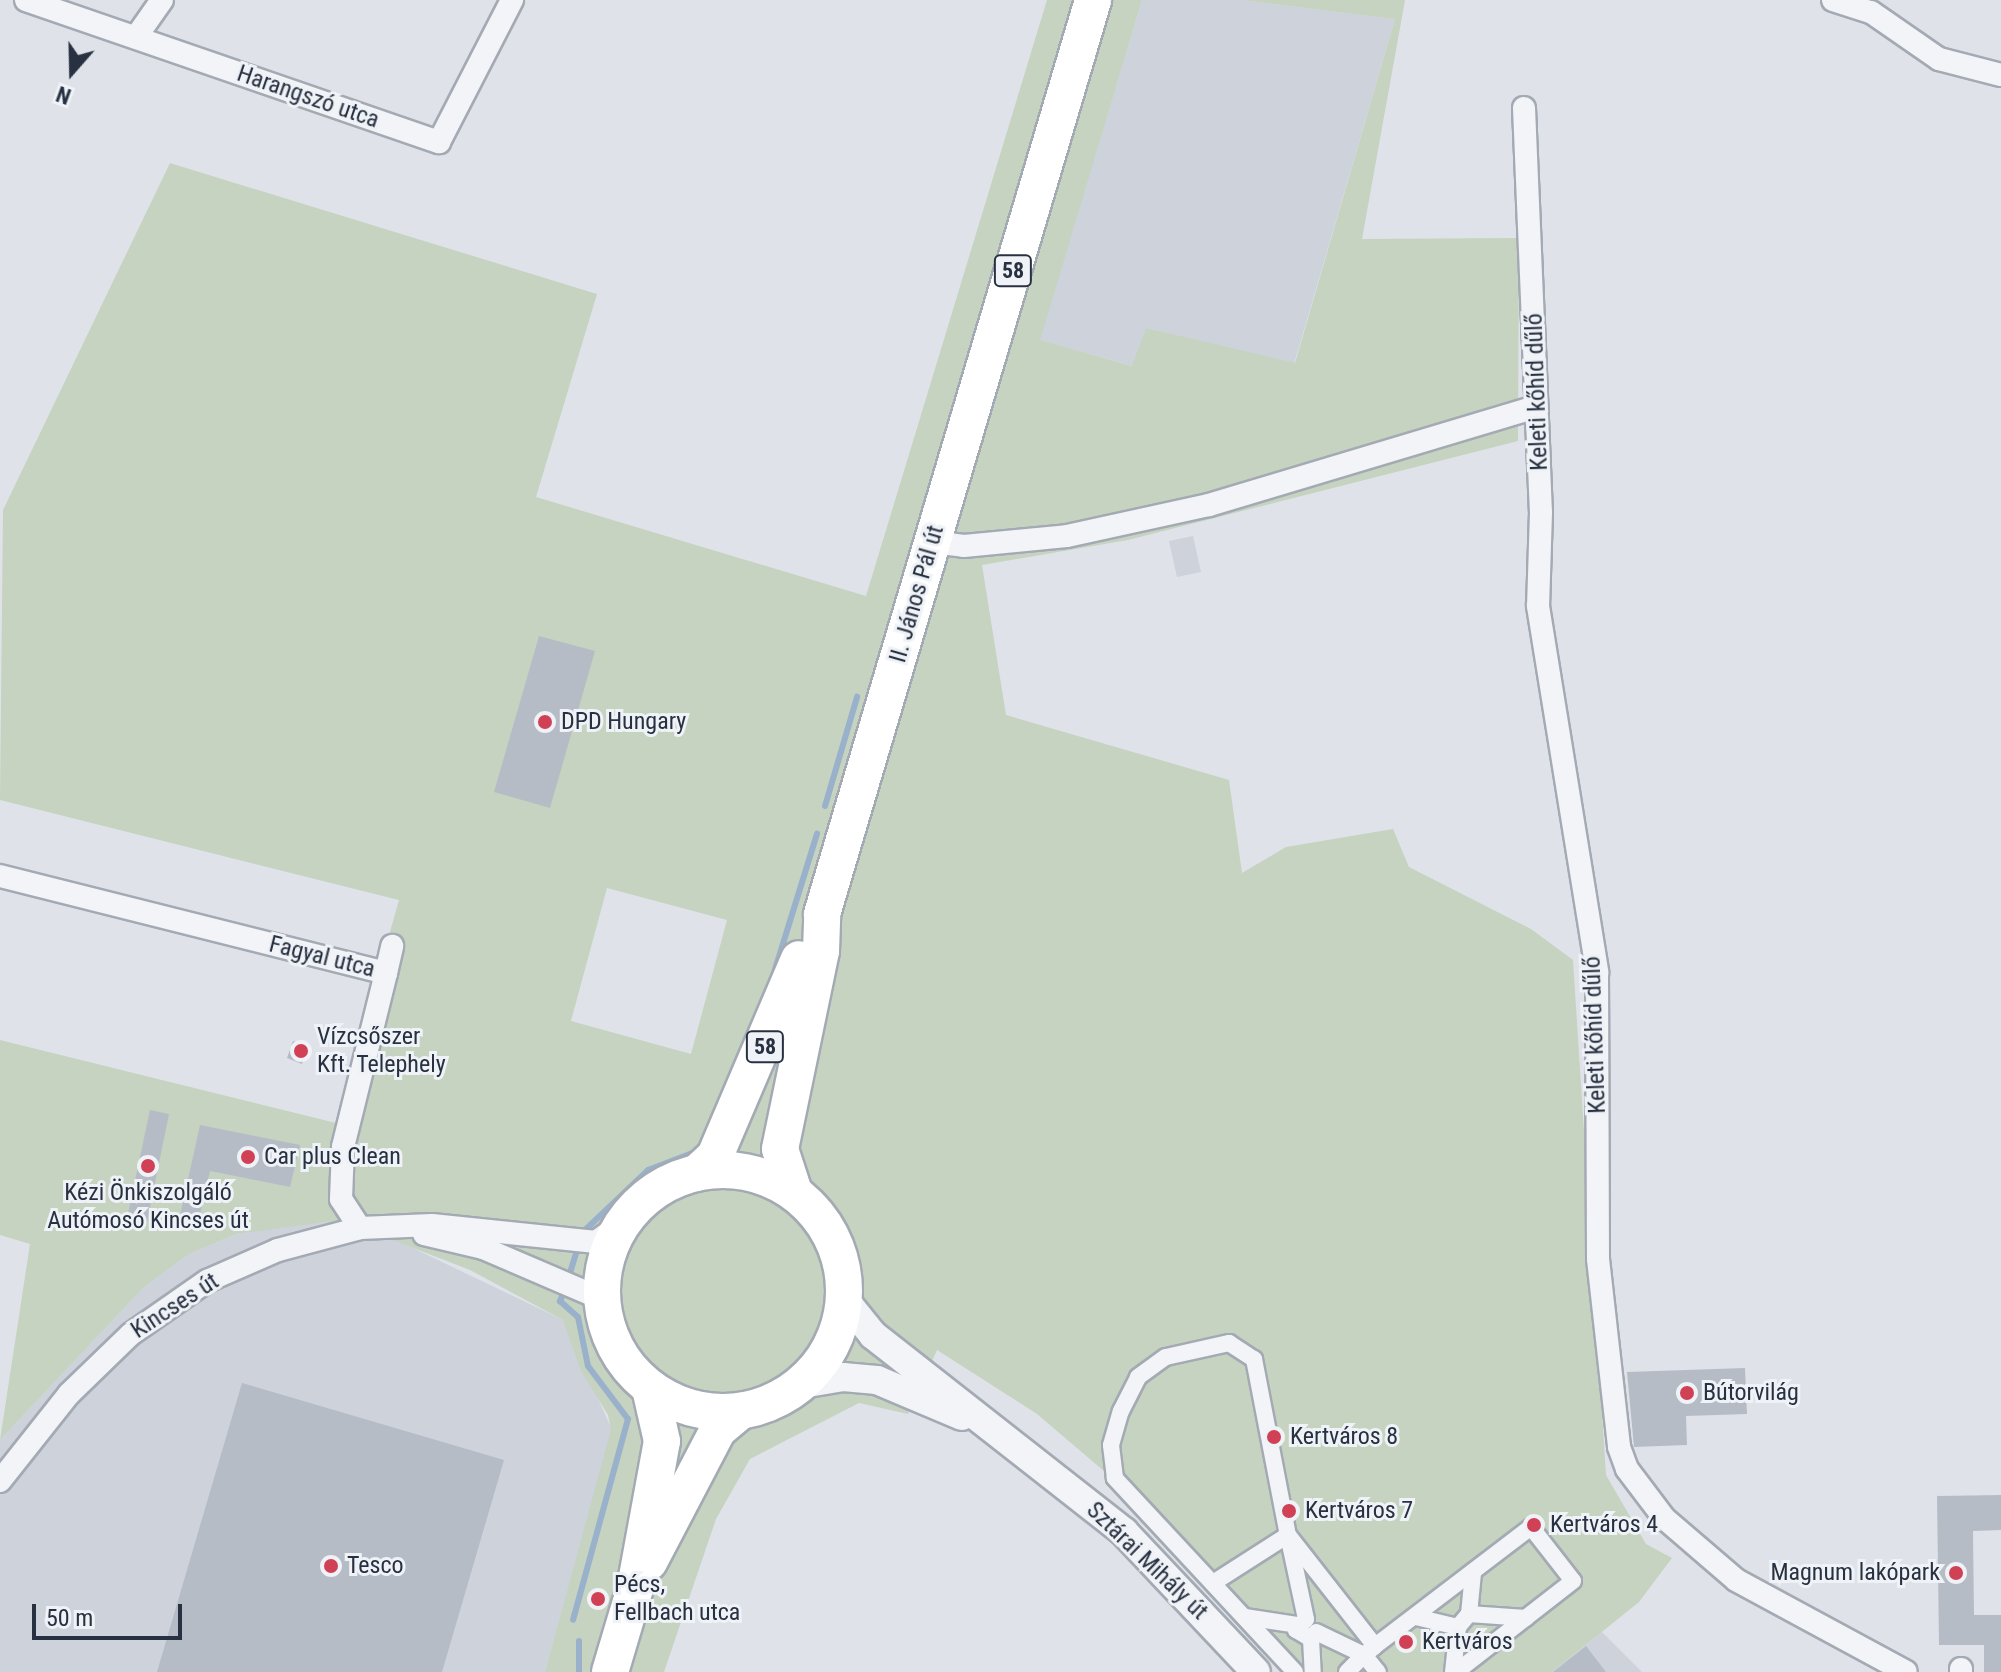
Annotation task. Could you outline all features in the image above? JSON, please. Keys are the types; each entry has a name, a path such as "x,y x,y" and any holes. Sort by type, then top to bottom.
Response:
{"main road":[{"name":"II. János Pál út","path":"794,1192 780,1149 821,951 822,914 1093,0"},
{"name":"58","path":"741,1411 686,1407 650,1388 616,1349 602,1299 606,1260 622,1223 647,1196 697,1173 715,1156 822,914"},
{"name":"58","path":"635,1588 718,1430 741,1411 802,1384 829,1352 844,1299 834,1241 794,1192 747,1172 697,1173"},
{"name":"58","path":"610,1672 635,1588 662,1441 650,1388"}],"street":[{"name":"Harangszó utca","path":"26,0 439,142 512,0"},
{"path":"136,37 162,0"},
{"path":"1833,0 1878,8 1939,59 2001,75"},
{"name":"Keleti kőhíd dűlő","path":"1524,108 1536,407 1538,606 1597,972 1598,1259 1619,1447 1627,1469 1664,1518 1736,1580 1906,1672"},
{"path":"932,542 964,546 1067,536 1195,508 1536,407"},
{"name":"Fagyal utca","path":"0,876 386,973 343,1147 341,1199 360,1228"},
{"path":"386,973 392,946"},
{"path":"407,1230 471,1226 583,1243 605,1239 622,1223"},
{"name":"Kincses út","path":"0,1481 69,1394 165,1309 207,1281 278,1250 360,1228 407,1230"},
{"path":"407,1230 483,1248 602,1299"},
{"name":"Sztárai Mihály út","path":"844,1299 873,1335 1124,1532 1256,1672"},
{"path":"1295,1672 1213,1583 1127,1498 1113,1470 1111,1445 1121,1411 1138,1377 1155,1363 1218,1343 1248,1350 1258,1364 1313,1672"},
{"name":"Sztárai Mihály út","path":"802,1384 843,1377 877,1380 993,1429"},
{"path":"1347,1672 1370,1650 1531,1527 1573,1581 1454,1672"},
{"path":"1213,1583 1288,1535"},
{"path":"1288,1535 1360,1625 1378,1672"},
{"path":"1454,1672 1473,1573"},
{"path":"1360,1625 1386,1630 1419,1615 1463,1621 1526,1618"},
{"path":"1245,1617 1306,1630 1370,1650"},
{"path":"1281,1657 1306,1630"}],"shaded area":[{"path":"1142,0 1242,0 1395,19 1294,364 1146,328 1133,366 1039,340"},
{"path":"1193,536 1201,572 1177,577 1169,541"},
{"path":"318,1220 341,1220 388,1236 563,1320 612,1430 545,1672 0,1672 0,1440 144,1287 189,1254 236,1234"},
{"path":"1602,1632 1642,1672 1552,1672"}],"green space":[{"path":"1047,0 1142,0 1040,340 1132,366 1146,328 1295,363 1395,19 1242,0 1405,0 1362,239 1519,238 1518,441 1128,540 982,565 1006,715 1229,780 1242,873 1286,847 1393,829 1409,867 1531,929 1573,960 1606,1475 1646,1544 1672,1558 1639,1602 1552,1672 1300,1672 1179,1535 1037,1414 937,1350 908,1414 859,1403 750,1459 716,1519 664,1672 545,1672 611,1430 608,1415 581,1371 563,1320 470,1270 341,1220 236,1234 189,1254 144,1287 0,1440 30,1244 0,1235 0,1040 336,1123 399,900 0,800 3,510 170,163 597,294 536,497 866,596","holes":["607,888 727,920 691,1054 571,1021"]}],"building":[{"name":"DPD Hungary","path":"539,636 595,651 550,808 494,792"},
{"name":"Vízcsőszer Kft. Telephely","path":"293,1041 308,1046 302,1064 287,1058"},
{"name":"Kézi Önkiszolgáló Autómosó Kincses út","path":"150,1110 169,1114 147,1222 127,1218"},
{"name":"Car plus Clean","path":"200,1125 300,1145 290,1187 210,1171 197,1228 178,1225"},
{"name":"Bútorvilág","path":"1745,1368 1747,1414 1686,1416 1687,1445 1634,1447 1627,1372"},
{"name":"Tesco","path":"242,1383 504,1460 442,1672 157,1672"},
{"name":"Magnum lakópark","path":"2001,1495 2001,1530 1973,1531 1974,1615 2001,1615 2001,1672 1984,1672 1984,1645 1939,1645 1937,1496"},
{"path":"1586,1646 1606,1672 1553,1672"}],"waterway":[{"path":"825,806 857,697"},
{"path":"773,976 817,834"},
{"path":"583,1232 648,1170 698,1151"},
{"path":"570,1273 576,1253"},
{"path":"563,1294 560,1301 578,1317 588,1366 628,1419 573,1620"},
{"path":"579,1641 579,1672"}],"place":[{"name":"DPD Hungary","path":"545,722"},
{"name":"Vízcsőszer Kft. Telephely","path":"301,1051"},
{"name":"Car plus Clean","path":"248,1157"},
{"name":"Kézi Önkiszolgáló Autómosó Kincses út","path":"148,1166"},
{"name":"Bútorvilág","path":"1687,1393"},
{"name":"Kertváros 8","path":"1274,1437"},
{"name":"Kertváros 7","path":"1289,1511"},
{"name":"Kertváros 4","path":"1534,1525"},
{"name":"Tesco","path":"331,1566"},
{"name":"Magnum lakópark","path":"1956,1573"},
{"name":"Pécs, Fellbach utca","path":"598,1599"},
{"name":"Kertváros","path":"1406,1642"}]}
